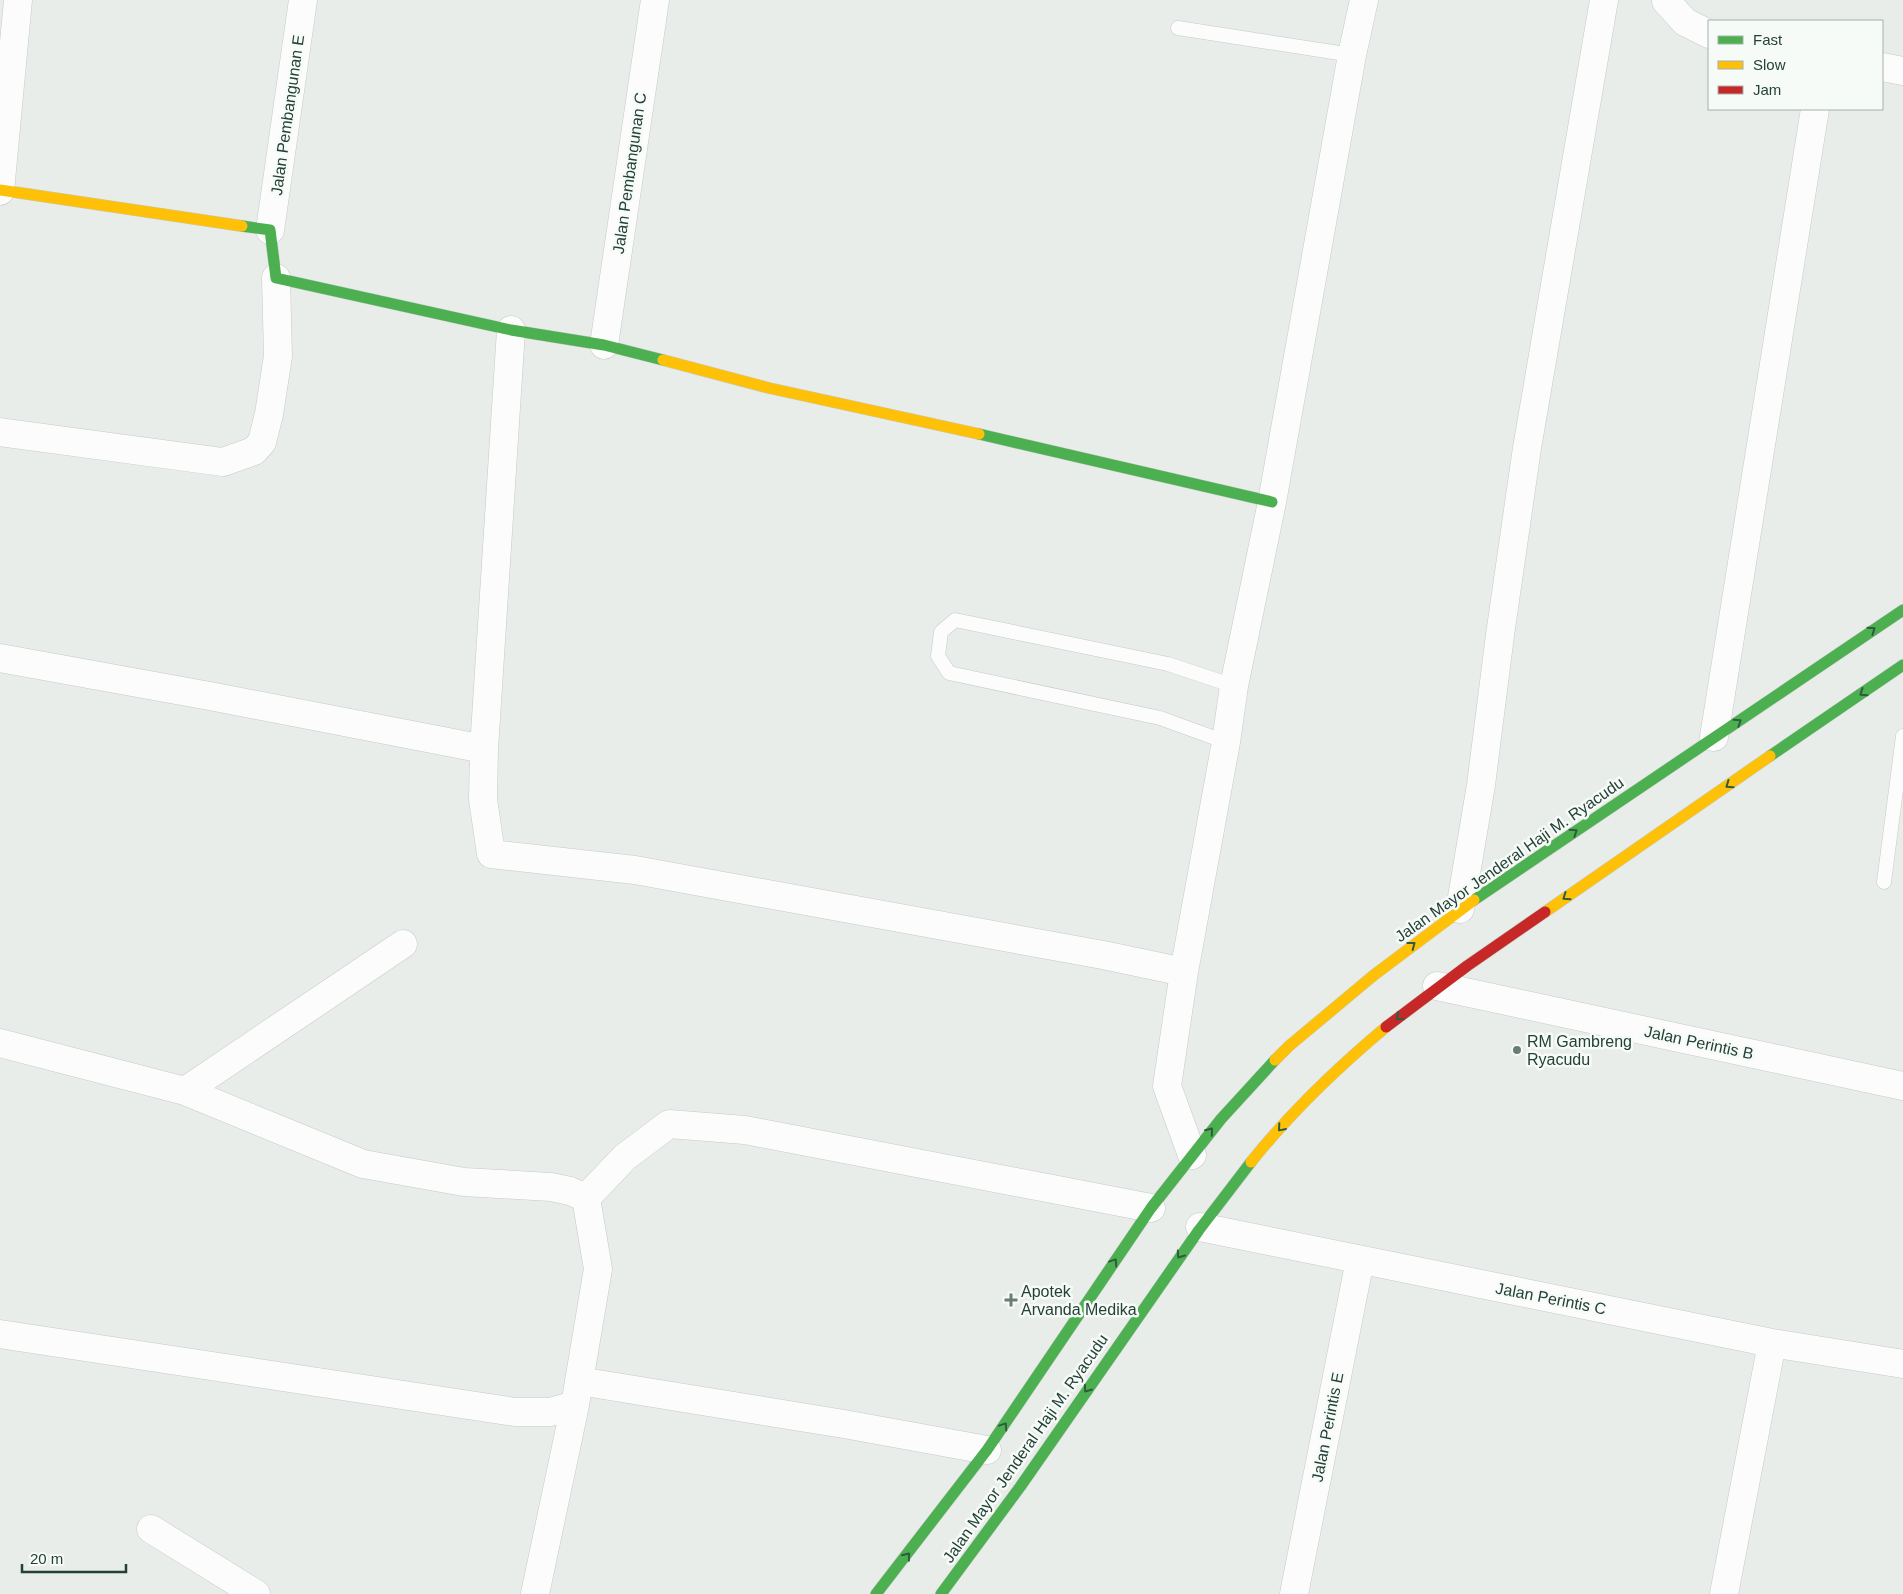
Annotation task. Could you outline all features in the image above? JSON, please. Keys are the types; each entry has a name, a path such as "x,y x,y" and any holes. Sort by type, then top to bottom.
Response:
{"main road":[{"path":"0,191 270,230 276,278 511,330 604,345 769,388 984,434 1272,502"},
{"name":"Jalan Mayor Jenderal Haji M. Ryacudu","path":"876,1594 988,1450 1151,1208 1192,1155 1262,1073 1289,1046 1374,975 1460,909 1903,610"},
{"name":"Jalan Mayor Jenderal Haji M. Ryacudu","path":"941,1594 1027,1475 1200,1227 1248,1165 1292,1114 1323,1082 1352,1055 1437,986 1900,667"}],"street":[{"path":"0,191 18,0"},
{"name":"Jalan Pembangunan E","path":"270,230 303,0"},
{"name":"Jalan Pembangunan C","path":"604,345 655,0"},
{"path":"1192,1155 1167,1086 1184,972 1226,742 1234,686 1272,502 1352,55 1364,0"},
{"path":"1460,909 1481,785 1527,448 1604,0"},
{"path":"1668,0 1686,22 1708,33"},
{"path":"1883,67 1903,70"},
{"path":"1714,738 1815,110"},
{"path":"0,432 223,462 254,451 262,442 269,414 278,356 276,278"},
{"path":"511,330 484,749 483,800 490,854 635,870 1083,951 1184,972"},
{"path":"0,658 484,749"},
{"path":"185,1091 404,944"},
{"name":"Jalan Perintis B","path":"1437,986 1903,1086"},
{"path":"0,1043 185,1091 363,1164 464,1182 551,1187 570,1191 586,1198"},
{"path":"586,1198 625,1157 670,1124 746,1130 1151,1208"},
{"path":"535,1594 577,1393 598,1269 586,1198"},
{"name":"Jalan Perintis C","path":"1200,1227 1772,1343 1903,1364"},
{"name":"Jalan Perintis E","path":"1294,1594 1360,1260"},
{"path":"0,1334 515,1412 550,1412 577,1393 844,1424 988,1450"},
{"path":"1724,1594 1772,1343"},
{"path":"151,1529 256,1594"}],"lane":[{"path":"1178,28 1352,55"},
{"path":"1226,742 1160,718 950,673 938,656 941,632 955,620 1168,664 1234,686"},
{"path":"1900,667 1903,683"},
{"path":"1884,882 1903,736"}],"traffic: fast":[{"path":"242,226 270,230 276,278 511,330 604,345 663,360"},
{"path":"979,434 1272,502"},
{"path":"1474,900 1903,610"},
{"path":"1770,756 1903,665"},
{"path":"876,1594 987,1450 1151,1208 1221,1119 1275,1060"},
{"path":"941,1594 1020,1487 1199,1230 1251,1162"}],"traffic: slow":[{"path":"0,190 242,226"},
{"path":"663,360 769,388 979,434"},
{"path":"1545,912 1770,756"},
{"path":"1275,1060 1289,1046 1374,975 1474,900"},
{"path":"1251,1162 1315,1091 1386,1027"}],"traffic: jam":[{"path":"1386,1027 1467,966 1545,912"}],"place":[{"name":"RM Gambreng Ryacudu","path":"1517,1050"},
{"name":"Apotek Arvanda Medika","path":"1011,1300"}]}
